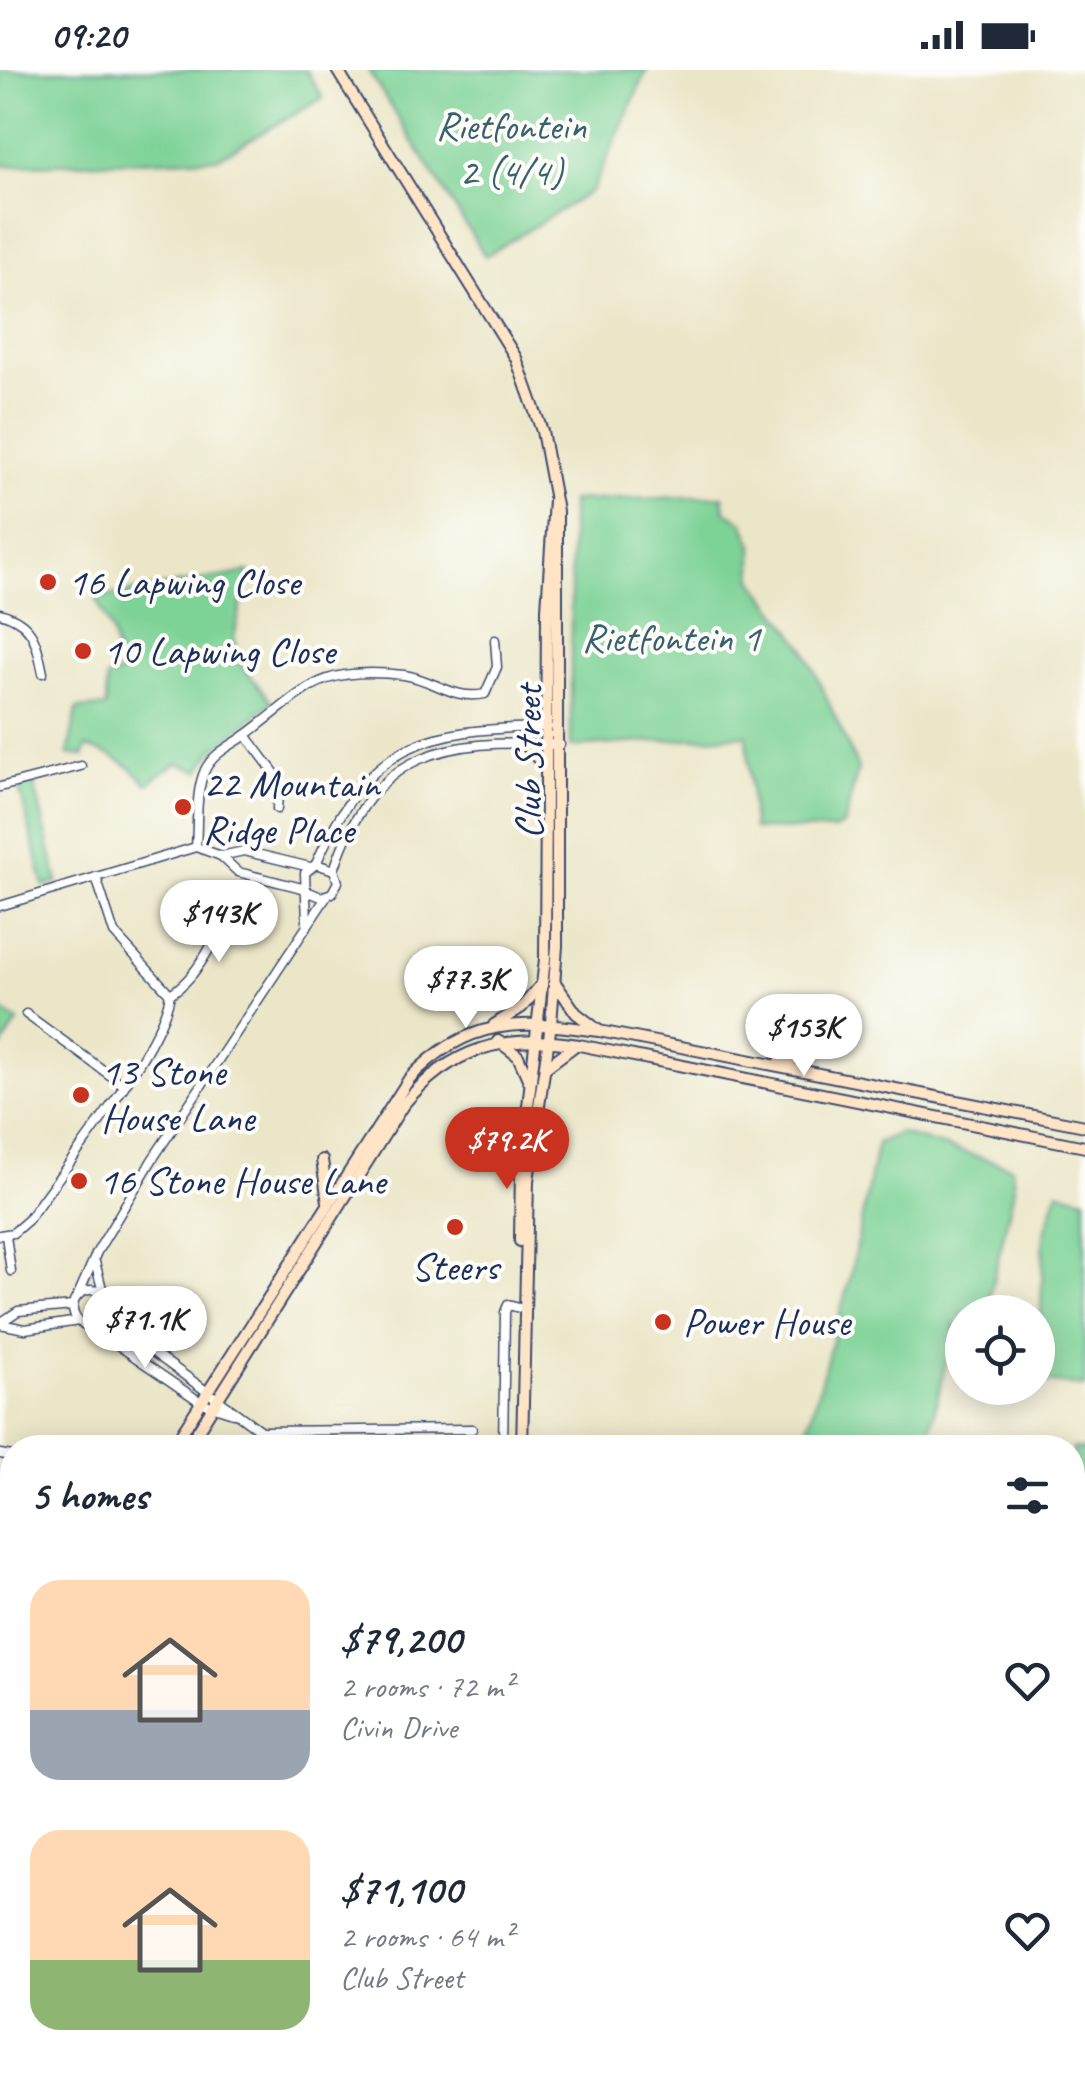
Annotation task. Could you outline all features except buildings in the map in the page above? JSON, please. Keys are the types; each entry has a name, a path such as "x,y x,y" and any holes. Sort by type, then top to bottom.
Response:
{"main road":[{"name":"Club Street","path":"337,70 516,358 542,431 554,499 549,982 542,1040"},
{"name":"Club Street","path":"549,982 547,772 553,744"},
{"path":"526,745 547,772"},
{"path":"194,1435 328,1203 415,1082 446,1046 488,1028 522,1007 549,982 576,1013 599,1031"},
{"path":"488,1028 545,1024 599,1031 1085,1126"},
{"path":"522,1435 524,1254 529,1168 544,1068 542,1040"},
{"path":"524,1254 520,1178 530,1087 542,1040"},
{"path":"183,1435 211,1401 415,1082 446,1063 498,1041 542,1040 579,1046 1085,1148"},
{"path":"498,1041 518,1056 530,1087"},
{"path":"544,1068 560,1053 579,1046"},
{"path":"769,1063 806,1058 818,1047"},
{"path":"322,1160 328,1203"}],"street":[{"path":"0,613 22,620 34,633 43,673"},
{"path":"196,847 204,771 221,751 290,697 322,678 400,674 425,678 458,695 485,694 497,667 495,640"},
{"path":"307,927 305,874 344,806 403,750 444,732 552,727"},
{"path":"246,735 279,778 277,809"},
{"path":"80,1322 73,1306 114,1222 125,1212 222,1056 336,888 334,870 355,814 416,759 469,745 553,744"},
{"path":"0,787 80,766"},
{"path":"2,903 196,847 221,856 238,872 327,896"},
{"path":"221,856 244,851 334,870"},
{"path":"278,880 283,860"},
{"path":"96,877 114,933 170,994"},
{"path":"11,1272 3,1236 28,1220 99,1124 158,1028 170,994 185,983 220,928 230,904"},
{"path":"26,1014 122,1084"},
{"path":"90,1326 106,1318 109,1307 95,1262"},
{"path":"78,1295 94,1290 104,1296"},
{"path":"503,1435 505,1308 509,1304 522,1308"},
{"path":"0,1323 18,1311 73,1306"},
{"path":"45,1309 47,1326"},
{"path":"106,1318 211,1401"},
{"path":"0,1323 25,1329 80,1322 90,1326 262,1432 472,1429"}],"green space":[{"path":"0,70 306,70 323,98 217,158 0,166"},
{"name":"Rietfontein 2 (4/4)","path":"368,70 647,70 592,191 485,256"},
{"name":"Rietfontein 1","path":"723,496 725,511 743,522 753,545 753,580 803,646 858,768 844,824 834,830 753,829 747,735 571,747 571,501"},
{"path":"249,572 234,637 237,660 272,702 212,751 200,771 177,763 147,784 127,765 104,753 86,747 84,756 68,754 77,709 106,707 107,678 120,674 112,633 96,598"},
{"path":"34,783 58,882 44,886 19,787"},
{"path":"0,1009 18,1022 0,1050"},
{"path":"899,1133 1012,1167 1014,1189 990,1295 945,1295 945,1367 929,1435 806,1435 850,1278 877,1143"},
{"path":"1058,1191 1085,1198 1085,1387 1055,1383 1055,1295 1042,1295 1044,1236"}],"place":[{"name":"16 Lapwing Close","path":"48,582"},
{"name":"10 Lapwing Close","path":"83,651"},
{"name":"22 Mountain Ridge Place","path":"183,807"},
{"name":"13 Stone House Lane","path":"81,1095"},
{"name":"16 Stone House Lane","path":"79,1181"},
{"name":"Steers","path":"455,1227"},
{"name":"Power House","path":"663,1322"}]}
